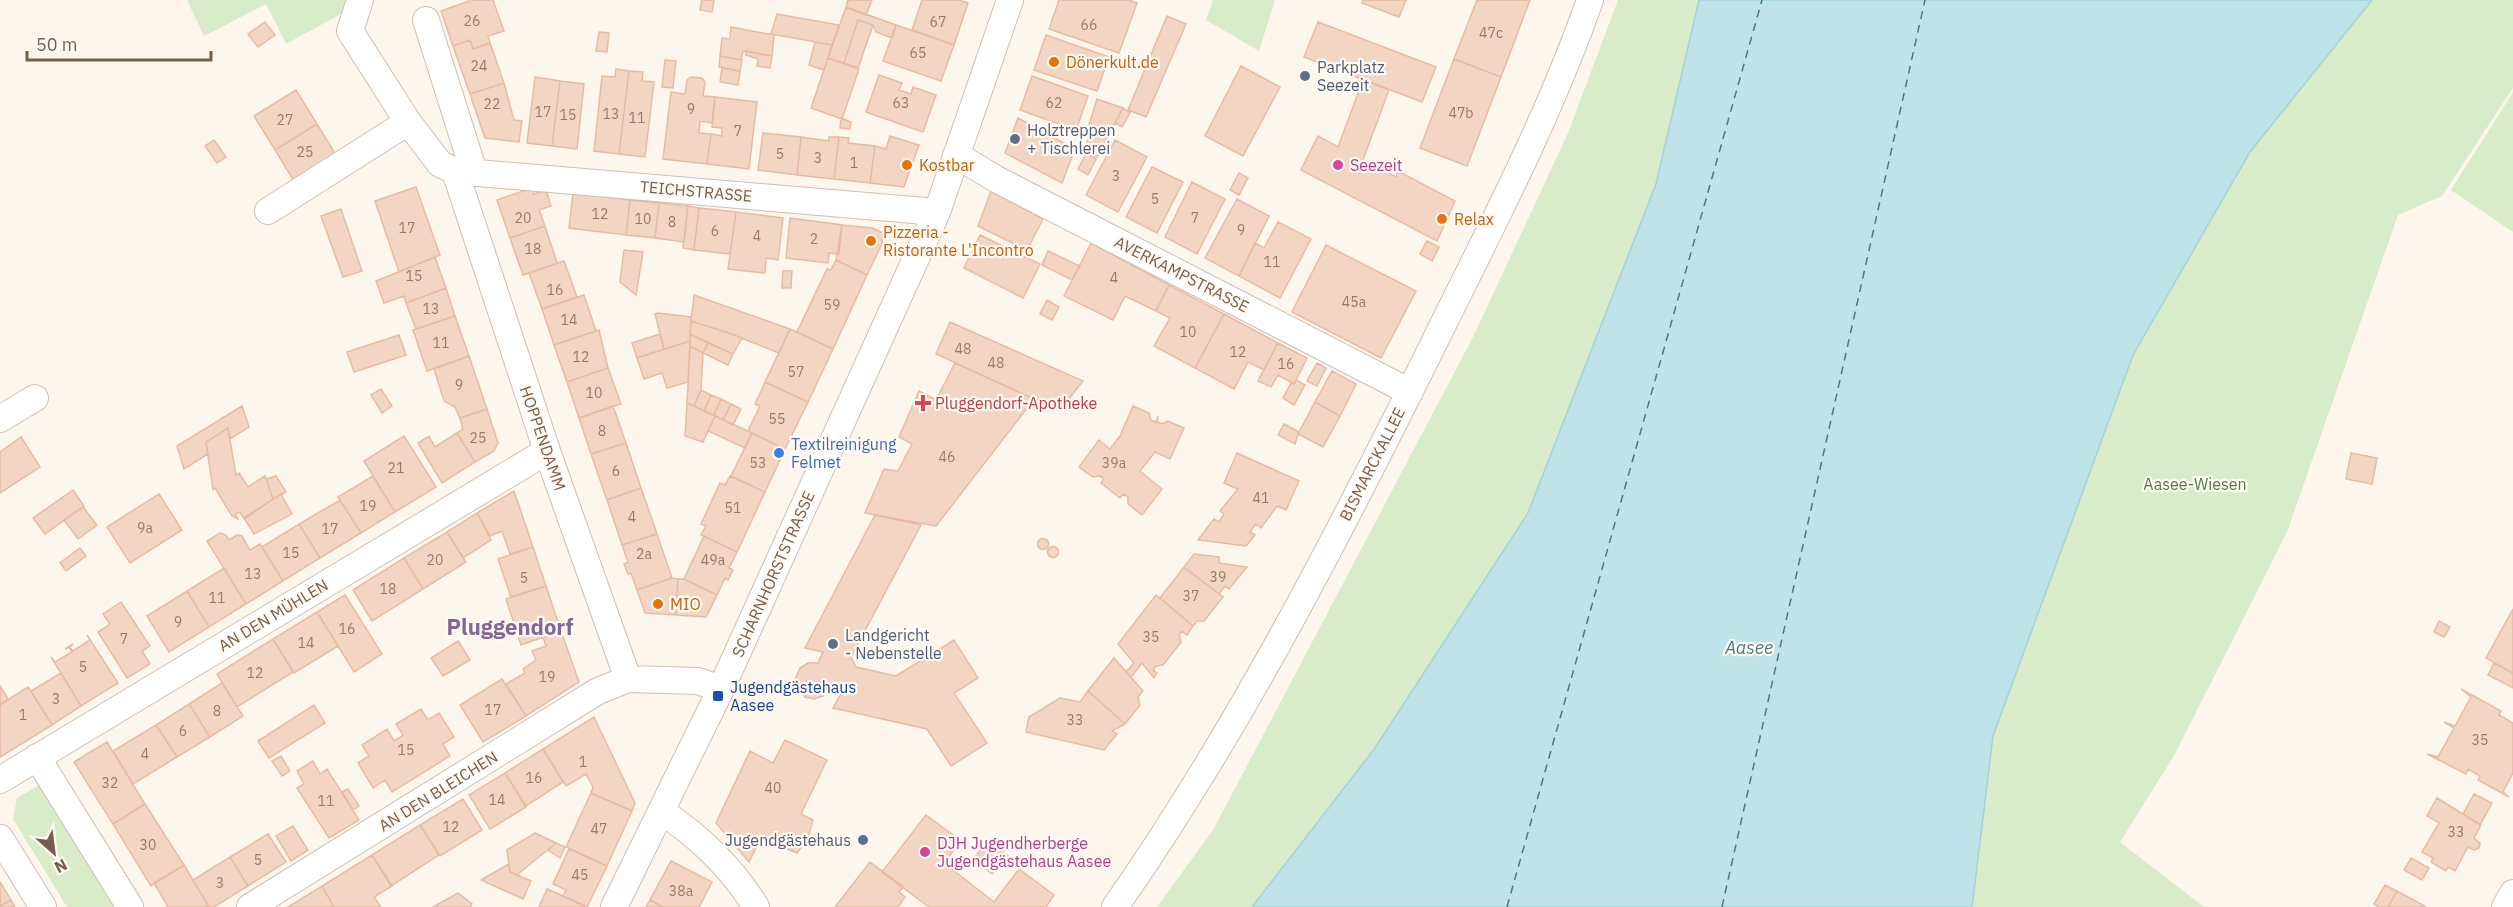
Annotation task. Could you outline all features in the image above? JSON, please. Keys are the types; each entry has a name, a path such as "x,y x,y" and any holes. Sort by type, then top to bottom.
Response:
{"street":[{"path":"360,0 351,31 408,122 440,164 464,172"},
{"name":"SCHARNHORSTSTRASSE","path":"614,907 721,689 937,212 1010,0"},
{"name":"BISMARCKALLEE","path":"1115,907 1223,738 1313,580 1410,392 1536,133 1590,0"},
{"name":"HOPPENDAMM","path":"426,20 464,172 547,451 628,679"},
{"path":"268,211 408,122"},
{"name":"AVERKAMPSTRASSE","path":"956,155 996,179 1410,392"},
{"name":"TEICHSTRASSE","path":"464,172 937,212"},
{"path":"0,419 35,398"},
{"name":"AN DEN MÜHLEN","path":"0,780 547,451"},
{"path":"628,679 698,681 721,689"},
{"name":"AN DEN BLEICHEN","path":"250,907 598,691 628,679"},
{"path":"37,757 130,907"},
{"path":"662,812 682,824 721,861 756,907"},
{"path":"0,838 43,907"},
{"path":"2505,907 2513,893"}],"green space":[{"path":"187,0 349,0 350,9 286,44 266,4 204,36"},
{"path":"1213,0 1275,0 1259,51 1206,20"},
{"path":"1618,0 1699,0 1656,184 1528,513 1375,748 1252,907 1157,907 1213,830 1473,337 1568,133"},
{"name":"Aasee-Wiesen","path":"2372,0 2513,0 2513,88 2442,196 2398,215 2287,532 2175,754 2120,842 2204,907 1972,907 1993,736 2133,355 2250,152"},
{"path":"2513,92 2513,232 2451,190"},
{"path":"43,783 119,907 67,907 13,819 17,798"}],"water":[{"name":"Aasee","path":"1699,0 2372,0 2250,152 2133,355 1993,736 1972,907 1252,907 1375,748 1528,513 1656,184"}],"building":[{"path":"472,0 493,0 504,31 488,36 490,43 473,49 470,40 453,46 441,11"},
{"path":"702,0 714,0 712,12 700,10"},
{"path":"848,0 872,0 866,15 846,7"},
{"path":"922,0 959,0 968,3 954,45 912,30"},
{"path":"1059,0 1129,0 1137,3 1119,53 1049,29"},
{"path":"1363,0 1406,0 1399,17 1362,3"},
{"path":"1477,0 1530,0 1501,77 1454,59"},
{"path":"846,7 896,25 892,38 876,32 873,25 858,20 844,63 828,58"},
{"path":"777,14 839,25 832,45 771,34"},
{"path":"1167,16 1186,24 1146,117 1128,110"},
{"path":"858,20 873,25 858,68 844,63"},
{"path":"265,22 275,35 258,47 248,34"},
{"path":"1318,22 1436,67 1422,102 1304,57"},
{"path":"896,25 954,45 941,81 883,61"},
{"path":"731,27 774,35 772,56 743,51 741,60 720,56 722,38 730,39"},
{"path":"599,32 609,33 607,52 596,51"},
{"path":"1046,35 1109,57 1097,91 1034,70"},
{"path":"470,40 473,49 490,43 504,83 470,94 453,46"},
{"path":"815,42 832,45 824,70 809,65"},
{"path":"746,51 772,56 770,68 757,66 758,59 746,55"},
{"path":"720,56 742,60 740,71 719,67"},
{"path":"828,58 859,69 842,119 811,108"},
{"path":"1454,59 1501,77 1467,166 1420,148"},
{"path":"665,60 676,61 673,88 662,87"},
{"path":"1241,66 1280,87 1243,156 1205,136"},
{"path":"722,68 740,71 738,85 720,82"},
{"path":"616,69 629,71 619,154 594,151 602,76 615,77"},
{"path":"629,71 643,72 642,81 654,82 645,157 619,154"},
{"path":"879,75 902,83 899,90 911,94 913,87 936,95 923,132 866,112"},
{"path":"1032,76 1088,96 1076,130 1020,110"},
{"path":"535,77 560,81 552,146 527,143"},
{"path":"691,77 702,78 705,82 703,96 715,97 712,123 700,121 699,133 711,134 707,164 663,159 671,92 685,94 687,80"},
{"name":"Seezeit","path":"1363,80 1389,90 1363,160 1396,177 1398,171 1455,201 1437,241 1301,170 1318,136 1338,147"},
{"path":"560,81 584,84 577,149 552,146"},
{"path":"504,83 514,120 522,121 519,142 485,138 470,94"},
{"path":"296,90 317,124 275,150 254,116"},
{"path":"715,97 757,102 749,169 707,164 711,134 722,136 722,128 712,127"},
{"path":"1097,99 1123,108 1097,157 1083,152 1091,133 1087,131"},
{"path":"1123,108 1130,113 1122,127 1115,123"},
{"path":"841,118 851,122 850,129 840,128"},
{"path":"1018,118 1075,149 1062,183 1005,153"},
{"path":"317,124 337,157 295,183 275,150"},
{"path":"763,133 801,137 797,175 758,170"},
{"path":"890,136 919,145 904,187 870,183 875,146 886,149"},
{"path":"801,137 829,141 829,137 839,137 834,179 797,175"},
{"path":"839,137 849,138 848,143 875,146 870,183 834,179"},
{"path":"214,140 226,157 217,163 205,146"},
{"path":"1115,140 1147,157 1118,212 1086,195"},
{"path":"1086,154 1096,159 1088,175 1078,169"},
{"path":"1152,167 1183,182 1157,233 1126,217"},
{"path":"1239,173 1248,178 1239,195 1230,190"},
{"path":"1192,182 1225,199 1197,254 1165,237"},
{"path":"416,187 440,255 399,272 375,201"},
{"path":"532,188 534,194 546,190 551,206 539,210 545,226 510,238 497,200"},
{"path":"991,191 1043,219 1027,250 978,226"},
{"path":"573,193 630,200 626,235 569,228"},
{"path":"1237,199 1269,216 1239,276 1205,258"},
{"path":"630,200 659,203 655,238 626,235"},
{"path":"659,203 688,206 684,242 655,238"},
{"path":"688,206 699,208 694,250 683,248"},
{"path":"699,208 736,212 730,254 694,250"},
{"path":"341,209 362,271 343,277 321,216"},
{"path":"736,212 783,218 778,260 766,258 765,273 728,269"},
{"path":"790,218 842,225 839,254 829,253 828,263 786,258"},
{"path":"1278,222 1311,239 1280,298 1239,276 1255,243 1264,248"},
{"path":"842,225 872,228 883,233 882,244 867,275 836,260"},
{"path":"545,226 557,263 564,261 523,275 510,238"},
{"path":"980,235 1040,264 1023,298 964,268"},
{"path":"1427,241 1439,247 1432,261 1420,254"},
{"path":"1091,243 1169,285 1156,311 1125,296 1113,320 1064,296"},
{"path":"1326,245 1416,291 1381,358 1292,312"},
{"path":"624,250 643,252 636,295 620,282"},
{"path":"1048,251 1080,266 1072,280 1042,265"},
{"path":"435,257 446,288 406,303 404,296 384,303 376,281"},
{"path":"836,260 867,275 833,349 797,332 827,269 831,270"},
{"path":"564,261 577,297 542,309 529,273 523,275"},
{"path":"783,271 792,271 791,288 782,288"},
{"path":"1169,285 1224,314 1195,368 1154,346 1170,318 1156,311"},
{"path":"446,288 455,316 416,329 406,303"},
{"path":"584,295 596,331 554,345 542,309"},
{"path":"694,295 790,329 779,353 691,321"},
{"path":"1047,300 1059,307 1052,320 1040,314"},
{"path":"655,314 691,317 690,341 664,349"},
{"path":"1224,314 1278,343 1264,370 1248,362 1234,389 1195,368"},
{"path":"455,316 469,356 427,371 413,330"},
{"path":"691,321 742,338 733,354 690,334"},
{"path":"950,322 1083,381 1060,410 1034,399 936,354"},
{"path":"790,329 833,349 808,402 765,382"},
{"path":"599,330 608,368 567,382 554,345"},
{"path":"660,334 664,349 637,358 632,343"},
{"path":"690,334 708,343 703,353 690,346"},
{"path":"399,335 406,355 354,372 347,352"},
{"path":"690,341 688,382 667,388 662,373 644,379 637,358"},
{"path":"708,343 733,354 728,365 703,353"},
{"path":"1278,343 1307,358 1294,384 1278,375 1271,387 1258,381"},
{"path":"690,346 703,353 701,390 694,406 687,403"},
{"path":"469,356 487,409 460,418 455,407 444,401 434,369"},
{"path":"955,363 1034,399 936,526 865,513 884,469 898,471 912,444 899,437 919,391 936,400"},
{"path":"1317,363 1326,368 1317,386 1307,381"},
{"path":"608,368 621,404 579,418 567,382"},
{"path":"1332,371 1356,384 1340,416 1315,402"},
{"path":"1296,380 1305,385 1294,405 1283,398 1291,383 1294,384"},
{"path":"765,382 808,402 785,449 748,431 760,406 755,404"},
{"path":"381,389 392,406 382,413 371,395"},
{"path":"701,390 711,395 704,411 694,406"},
{"path":"711,395 721,399 714,415 704,411"},
{"path":"721,399 731,404 723,420 714,415"},
{"path":"1315,402 1340,416 1323,447 1298,434"},
{"path":"687,403 715,416 703,442 685,436"},
{"path":"731,404 741,409 733,425 723,420"},
{"path":"242,406 249,427 230,439 228,428 206,442 208,454 184,469 177,446"},
{"path":"613,406 626,443 591,454 579,418"},
{"path":"1133,406 1149,413 1151,420 1156,422 1158,416 1157,422 1162,424 1168,421 1184,428 1170,459 1155,452 1140,471 1162,489 1142,515 1128,504 1128,497 1123,494 1120,498 1101,483 1104,479 1100,476 1093,477 1079,467 1099,440 1110,449 1120,436"},
{"path":"487,409 498,443 494,451 475,462 457,433 463,429 460,418"},
{"path":"715,416 752,433 745,448 708,431"},
{"path":"1284,424 1299,432 1295,444 1278,435"},
{"path":"228,428 236,475 239,473 248,487 265,476 273,499 244,519 240,512 235,514 238,519 232,516 215,488 213,490 206,442"},
{"path":"457,433 475,462 442,483 418,443 429,436 435,447"},
{"path":"752,433 785,449 765,492 731,476"},
{"path":"404,436 436,487 395,512 364,461"},
{"path":"21,437 40,467 0,493 0,452"},
{"path":"626,443 641,488 607,500 591,454"},
{"path":"1237,453 1299,481 1286,510 1277,506 1261,528 1256,524 1250,532 1255,535 1246,546 1198,540 1214,519 1219,522 1224,514 1220,511 1238,489 1224,483"},
{"path":"2351,453 2377,458 2372,484 2346,479"},
{"path":"276,476 286,492 273,499 266,479"},
{"path":"373,476 395,512 361,533 338,497"},
{"path":"730,476 765,492 737,552 701,535 706,526 701,524 720,483 725,485"},
{"path":"641,488 657,534 622,545 607,500"},
{"path":"73,490 84,506 45,534 33,518"},
{"path":"514,491 533,547 510,554 502,531 490,536 477,513"},
{"path":"159,494 182,530 130,563 107,527"},
{"path":"281,494 292,514 254,534 244,518"},
{"path":"340,500 361,533 320,558 299,524"},
{"path":"83,507 97,525 78,539 64,520"},
{"path":"477,513 491,540 463,558 447,532"},
{"name":"Landgericht - Nebenstelle","path":"875,515 921,525 851,657 856,667 896,676 954,640 978,678 954,693 987,743 951,766 927,729 833,708 842,692 830,689 823,696 814,699 805,697 796,686 796,677 800,668 808,663 818,663 823,652 805,648"},
{"path":"299,524 320,558 283,581 262,547"},
{"path":"447,532 466,562 423,589 404,558"},
{"path":"220,533 226,535 229,540 237,535 242,536 250,550 260,544 283,581 246,604 207,541"},
{"path":"657,534 672,578 637,590 631,573 628,574 624,564 628,562 622,545"},
{"path":"704,536 737,552 729,568 733,570 728,580 725,578 717,595 684,579"},
{"path":"1043,539 1047,540 1047,548 1043,549 1039,548 1038,544 1039,540"},
{"path":"533,547 546,586 511,597 498,559"},
{"path":"1053,547 1057,548 1057,556 1053,557 1049,556 1048,552 1049,548"},
{"path":"80,548 86,556 66,571 60,563"},
{"path":"1194,554 1219,557 1219,563 1247,567 1229,589 1225,586 1219,594 1184,567"},
{"path":"404,558 423,589 372,621 353,590"},
{"path":"1184,567 1223,597 1204,621 1197,621 1193,626 1160,598"},
{"path":"224,568 246,604 209,627 187,591"},
{"path":"672,578 678,579 676,615 645,613 637,590"},
{"path":"678,579 684,579 717,595 706,617 676,615"},
{"path":"546,586 561,631 521,645 506,599"},
{"path":"187,591 209,627 169,652 147,616"},
{"path":"345,595 382,654 354,672 317,612"},
{"path":"1156,595 1193,626 1187,635 1182,631 1179,635 1181,642 1163,665 1156,666 1153,670 1157,673 1154,678 1142,663 1131,677 1126,672 1134,663 1118,644"},
{"path":"121,602 150,646 142,651 150,664 127,678 98,632 110,624 103,614"},
{"path":"2513,609 2513,673 2486,658"},
{"path":"317,612 338,646 294,673 273,639"},
{"path":"2439,621 2450,627 2444,637 2434,632"},
{"path":"561,631 579,682 526,716 506,684 525,673 523,669 536,660 532,651 546,646 543,637"},
{"path":"87,635 118,683 81,706 51,657 55,662 72,652 69,647 65,649 73,644 70,647 73,651 90,640"},
{"path":"273,639 293,672 237,707 217,674"},
{"path":"458,641 470,660 443,676 431,658"},
{"path":"1114,658 1143,691 1138,697 1140,705 1125,724 1088,691"},
{"path":"2494,663 2513,673 2513,688 2488,675"},
{"path":"61,673 81,706 52,725 31,691"},
{"path":"502,679 526,716 483,742 460,705"},
{"path":"222,683 243,716 210,737 189,704"},
{"path":"0,686 8,699 0,705"},
{"path":"28,687 52,725 0,757 0,705"},
{"path":"2461,689 2501,711 2499,715 2513,723 2513,773 2503,792 2509,797 2478,780 2480,776 2468,769 2466,774 2427,754 2438,757 2454,728 2444,722 2455,726 2471,697"},
{"path":"1088,691 1125,724 1112,731 1117,734 1104,750 1026,732 1029,717 1060,698 1080,702"},
{"path":"189,704 210,737 177,757 156,725"},
{"path":"314,705 325,723 269,758 258,741"},
{"path":"421,709 428,720 439,713 454,737 443,744 450,756 392,792 385,780 373,788 358,763 369,756 362,745 387,729 394,741 403,735 396,724"},
{"path":"594,717 635,803 632,811 591,793 593,787 586,774 566,786 543,749"},
{"path":"156,725 177,757 133,784 113,751"},
{"path":"785,740 827,760 801,814 813,820 808,838 797,853 761,838 749,862 716,823 750,751 773,763"},
{"path":"107,742 145,804 113,824 74,762"},
{"path":"543,749 563,782 526,806 505,773"},
{"path":"281,756 290,771 282,776 272,761"},
{"path":"313,761 320,774 327,769 359,820 329,838 297,788 304,784 297,771"},
{"path":"505,773 526,807 490,829 469,795"},
{"path":"348,789 359,806 353,810 342,792"},
{"path":"591,793 632,811 607,866 566,847"},
{"path":"2474,794 2492,803 2480,825 2463,814"},
{"path":"2437,798 2481,825 2474,838 2480,843 2479,848 2474,850 2468,847 2455,871 2448,867 2446,871 2431,862 2433,858 2422,852 2439,823 2427,816"},
{"path":"463,799 482,830 440,856 420,825"},
{"path":"145,804 184,865 151,886 113,824"},
{"name":"DJH Jugendherberge Jugendgästehaus Aasee","path":"926,815 961,841 944,863 994,902 1019,869 1054,895 1046,907 929,907 882,872"},
{"path":"420,825 439,855 391,886 372,855"},
{"path":"293,826 308,850 291,861 276,836"},
{"path":"535,833 556,843 517,875 510,872 507,850"},
{"path":"268,834 286,862 248,886 230,857"},
{"path":"989,840 1008,856 992,874 974,858"},
{"path":"556,843 565,847 560,858 548,850"},
{"path":"569,849 607,866 587,907 563,896 566,890 553,884"},
{"path":"372,855 392,886 374,897 381,907 334,907 322,886"},
{"path":"230,857 248,886 214,907 209,907 193,880"},
{"path":"2411,858 2429,868 2422,880 2404,870"},
{"path":"671,861 712,882 699,907 663,907 650,900"},
{"path":"870,862 903,887 899,892 905,897 898,907 835,907"},
{"path":"509,864 510,872 531,881 523,899 481,880"},
{"path":"184,865 209,907 168,907 154,883"},
{"path":"0,882 11,900 0,906"},
{"path":"2385,885 2397,891 2388,907 2379,907 2374,904"},
{"path":"322,886 334,907 288,907"},
{"path":"547,889 563,896 586,907 539,907"},
{"path":"2397,891 2426,907 2388,907"},
{"path":"458,893 472,904 470,907 433,907"},
{"path":"11,900 15,907 0,907 0,906"},
{"path":"650,900 663,907 646,907"}],"ferry route":[{"path":"1507,907 1762,0"},
{"path":"1722,907 1925,0"}],"place":[{"name":"Dönerkult.de","path":"1054,62"},
{"name":"Parkplatz Seezeit","path":"1305,76"},
{"name":"Holztreppen + Tischlerei","path":"1015,139"},
{"name":"Kostbar","path":"907,165"},
{"name":"Seezeit","path":"1338,165"},
{"name":"Relax","path":"1442,219"},
{"name":"Pizzeria - Ristorante L'Incontro","path":"871,241"},
{"name":"Pluggendorf-Apotheke","path":"923,403"},
{"name":"Textilreinigung Felmet","path":"779,453"},
{"name":"MIO","path":"658,604"},
{"name":"Landgericht - Nebenstelle","path":"833,644"},
{"name":"Jugendgästehaus Aasee","path":"718,696"},
{"name":"Jugendgästehaus","path":"863,840"},
{"name":"DJH Jugendherberge Jugendgästehaus Aasee","path":"925,852"}],"district":[{"name":"Pluggendorf","path":"510,627"}]}
